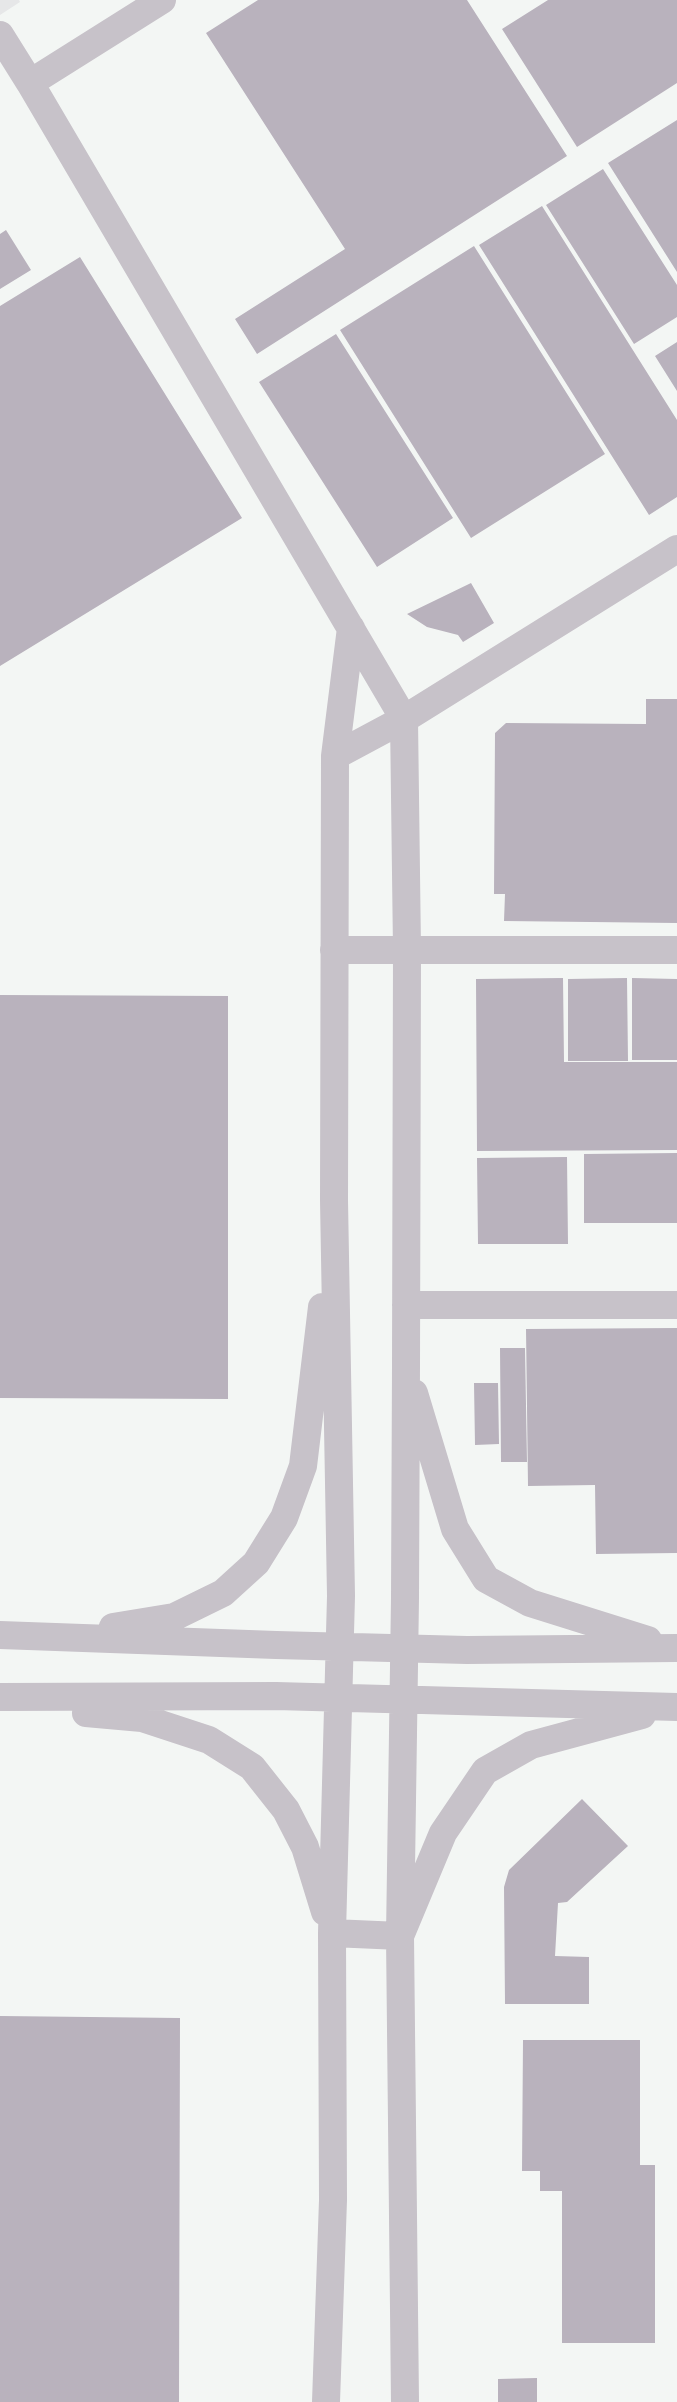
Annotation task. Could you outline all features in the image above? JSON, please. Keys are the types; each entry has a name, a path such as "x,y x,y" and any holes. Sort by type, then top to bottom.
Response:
{"street":[{"path":"30,83 162,0"},
{"path":"0,35 404,719 407,950 406,1365 405,1648 400,1936 405,2402"},
{"path":"335,756 404,719 677,549"},
{"path":"326,2401 332,2200 332,1933 341,1596 334,1200 335,756 351,628"},
{"path":"334,950 677,950"},
{"path":"57,1636 174,1617 223,1593 256,1563 284,1518 304,1466 334,1200"},
{"path":"406,1305 677,1305"},
{"path":"406,1365 455,1529 486,1579 530,1603 674,1648"},
{"path":"0,1635 340,1647 674,1648"},
{"path":"0,1698 338,1698 674,1707"},
{"path":"0,1706 142,1718 209,1740 252,1767 286,1810 304,1847 332,1933"},
{"path":"400,1936 443,1833 485,1771 531,1745 674,1707"},
{"path":"332,1933 400,1936"}],"shaded area":[{"path":"0,0 19,0 20,2 0,15"}],"building":[{"path":"258,0 467,0 567,156 257,354 235,319 345,249 206,33"},
{"path":"548,0 677,0 677,83 577,147 502,29"},
{"path":"677,120 677,272 608,163"},
{"path":"603,169 677,285 677,317 634,344 546,205"},
{"path":"542,206 677,420 677,497 649,515 479,245"},
{"path":"6,230 31,270 0,289 0,234"},
{"path":"474,246 605,454 471,538 340,330"},
{"path":"80,257 242,518 0,666 0,306"},
{"path":"336,334 453,518 377,567 259,382"},
{"path":"677,342 677,391 655,356"},
{"path":"471,583 494,623 463,642 458,635 427,627 407,614"},
{"path":"646,699 677,699 677,923 504,921 505,894 494,894 495,733 506,723 646,724"},
{"path":"563,978 564,1062 677,1062 677,1150 477,1151 476,979"},
{"path":"627,978 628,1061 568,1061 568,979"},
{"path":"632,978 677,979 677,1060 632,1060"},
{"path":"0,995 228,996 228,1399 0,1398"},
{"path":"677,1153 677,1223 584,1223 584,1154"},
{"path":"567,1157 568,1244 478,1244 477,1158"},
{"path":"677,1328 677,1553 596,1554 595,1485 528,1486 526,1329"},
{"path":"500,1348 525,1348 527,1462 501,1462"},
{"path":"474,1383 498,1383 499,1444 475,1445"},
{"path":"582,1799 628,1846 567,1902 558,1903 555,1956 589,1957 589,2004 505,2004 504,1887 509,1870"},
{"path":"0,2016 180,2018 179,2402 0,2402"},
{"path":"523,2040 640,2040 640,2165 655,2165 655,2343 562,2343 562,2191 540,2191 540,2171 522,2171"},
{"path":"537,2378 537,2402 498,2402 498,2379"}]}
